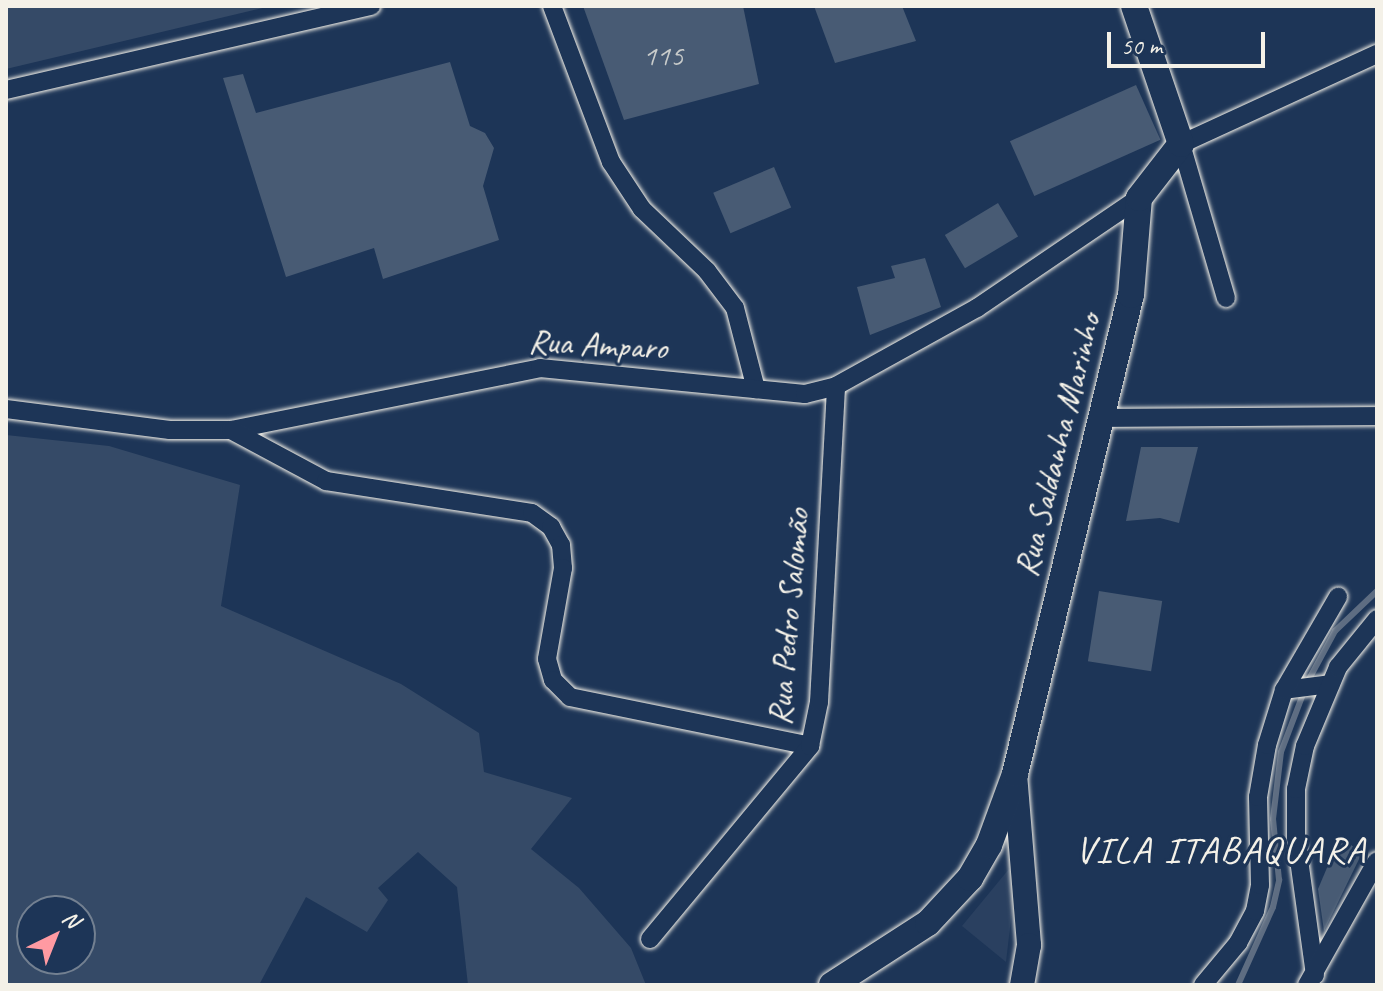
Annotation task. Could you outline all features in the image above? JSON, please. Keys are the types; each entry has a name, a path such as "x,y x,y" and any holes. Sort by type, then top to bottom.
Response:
{"main road":[{"path":"1134,6 1181,144 1139,198"},
{"name":"Rua Saldanha Marinho","path":"832,985 928,923 970,878 989,845 1015,774 1104,418 1131,295 1139,198"}],"street":[{"path":"6,90 371,6"},
{"path":"552,6 616,171 642,209 707,271 735,308 756,389"},
{"path":"1226,298 1181,144 1377,54"},
{"name":"Rua Amparo","path":"6,409 170,430 231,430 540,368 805,394 836,386 977,308 1139,198"},
{"name":"Rua Pedro Salomão","path":"650,939 810,746 819,702 836,386"},
{"path":"1104,418 1377,416"},
{"path":"231,430 326,481 532,513 551,527 561,545 563,568 547,659 553,680 570,697 810,746"},
{"path":"1203,985 1238,943 1255,911 1260,885 1258,797 1287,690 1338,597"},
{"path":"1311,980 1296,838 1296,789 1305,746 1326,684 1358,638 1377,619"},
{"path":"1287,690 1326,684"},
{"path":"1015,774 1029,945 1022,985"},
{"path":"1311,980 1377,861"}],"shaded area":[{"path":"6,6 271,6 6,69"},
{"path":"6,435 109,446 240,485 221,606 401,684 479,733 484,772 572,798 531,849 579,888 631,948 646,985 468,985 457,887 418,852 378,888 388,900 367,932 306,897 259,985 6,985"},
{"path":"1009,869 1016,876 1006,962 962,926"}],"building":[{"path":"583,6 743,6 759,84 624,120"},
{"path":"814,6 902,6 916,41 835,63"},
{"path":"450,62 470,126 485,133 494,148 483,186 499,240 383,279 374,248 286,277 223,78 243,74 256,113"},
{"path":"1136,85 1160,140 1034,196 1010,141"},
{"path":"774,167 791,208 730,233 713,193"},
{"path":"998,203 1018,236 965,268 945,235"},
{"path":"925,258 941,307 870,335 857,287 895,278 891,266"},
{"path":"1141,447 1198,447 1179,523 1160,518 1126,521"},
{"path":"1099,591 1162,601 1151,671 1088,661"},
{"path":"1340,837 1362,853 1324,931 1318,889"}],"waterway":[{"path":"1238,985 1273,907 1279,880 1273,819 1281,752 1308,681 1335,631 1377,591"}],"district":[{"name":"VILA ITABAQUARA","path":"1221,850"}]}
